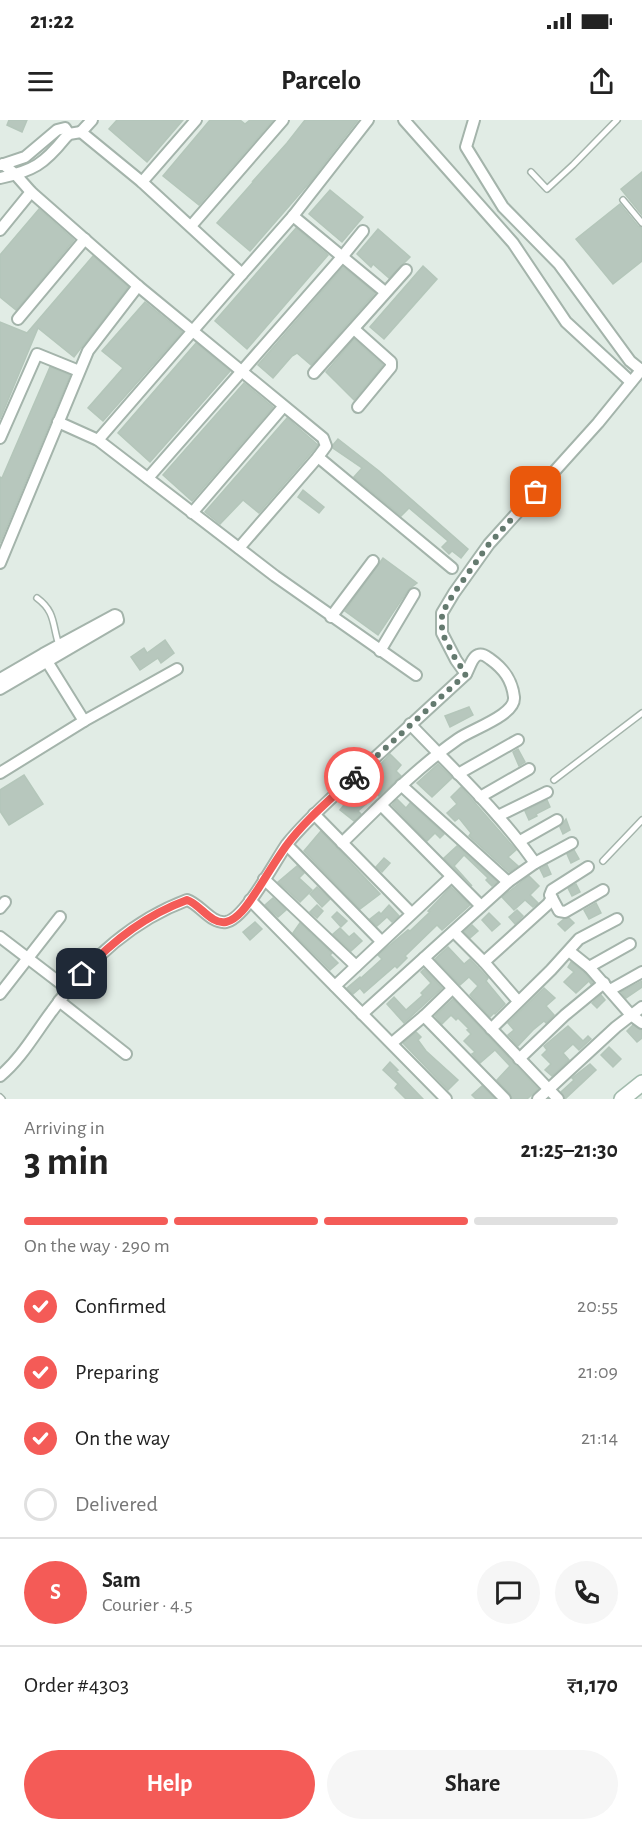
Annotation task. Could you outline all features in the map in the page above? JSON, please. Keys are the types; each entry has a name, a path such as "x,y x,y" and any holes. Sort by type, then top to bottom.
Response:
{"street":[{"path":"0,178 16,175 40,165 69,135 81,132 92,120"},
{"path":"142,182 196,120"},
{"path":"191,226 283,120"},
{"path":"98,440 293,216 368,120"},
{"path":"404,120 513,243 566,322 630,382"},
{"path":"466,674 442,633 442,613 489,544 598,423 641,370 630,361 559,264 502,207 465,147 474,120"},
{"path":"2,165 25,157 57,130 65,128 69,135"},
{"path":"81,132 142,182 242,274"},
{"path":"2,165 16,175 31,192 138,286 323,438 326,446 318,457 239,548"},
{"path":"0,230 31,192"},
{"path":"293,216 385,292"},
{"path":"148,478 363,231"},
{"path":"18,319 85,239"},
{"path":"314,373 406,270"},
{"path":"0,563 88,351 138,286"},
{"path":"354,329 391,362 391,367 358,406"},
{"path":"0,438 37,354 79,371"},
{"path":"192,513 283,407"},
{"path":"58,422 98,440 331,617 416,675"},
{"path":"318,457 452,568"},
{"path":"331,617 373,561"},
{"path":"380,651 414,594"},
{"path":"0,679 45,657 118,620 117,616 59,645 45,657 0,689"},
{"path":"0,1076 68,989 96,958 118,939 151,918 187,900 219,921 225,922 234,918 250,900 287,845 314,814 466,674 477,655 483,654 500,666 511,683 514,702 512,707 438,753 401,785 342,843"},
{"path":"45,657 84,721"},
{"path":"0,772 84,721 177,669"},
{"path":"410,724 498,816 520,841 535,863"},
{"path":"458,774 518,741"},
{"path":"480,796 529,769"},
{"path":"401,785 508,882"},
{"path":"498,816 547,792"},
{"path":"381,805 481,906"},
{"path":"314,814 411,913"},
{"path":"520,841 557,820"},
{"path":"362,1014 508,882 535,863 572,843"},
{"path":"287,845 381,941"},
{"path":"588,867 550,892 559,911 565,912 603,891"},
{"path":"335,986 451,877"},
{"path":"264,879 356,966"},
{"path":"484,962 542,910 552,898"},
{"path":"250,900 446,1099"},
{"path":"0,994 60,917"},
{"path":"491,1029 579,939 617,919"},
{"path":"454,932 518,1001"},
{"path":"0,937 68,989"},
{"path":"589,967 630,944"},
{"path":"569,951 589,967 642,1023"},
{"path":"424,958 558,1099"},
{"path":"519,1059 566,1015 607,987 642,972"},
{"path":"392,1043 452,989"},
{"path":"59,1000 126,1054"},
{"path":"538,1099 642,1006"},
{"path":"424,1016 505,1099"},
{"path":"622,1099 642,1083"}],"lane":[{"path":"531,172 547,189 617,120"},
{"path":"623,200 642,223"},
{"path":"38,598 47,605 53,615 53,625 59,645"},
{"path":"554,780 642,713"},
{"path":"603,861 642,820"}],"building":[{"path":"9,120 27,120 22,132 7,125"},
{"path":"117,120 183,120 147,162 109,129"},
{"path":"210,120 240,120 245,124 250,120 273,120 199,205 163,176"},
{"path":"305,120 358,120 310,182 250,251 217,223"},
{"path":"642,172 642,215 621,189"},
{"path":"330,190 363,217 342,242 309,214"},
{"path":"620,204 642,228 642,261 613,284 576,239"},
{"path":"39,209 74,240 16,310 0,297 0,255"},
{"path":"296,228 328,255 247,349 215,321"},
{"path":"378,229 410,257 389,278 373,264 371,267 357,254"},
{"path":"93,256 128,287 74,357 38,328 0,419 0,322 27,333"},
{"path":"423,266 437,279 384,339 370,327"},
{"path":"343,267 375,293 311,365 297,353 273,378 258,365"},
{"path":"145,302 182,332 103,421 88,408 123,368 102,351"},
{"path":"354,339 383,365 354,400 326,372"},
{"path":"196,343 230,371 150,462 118,433"},
{"path":"50,367 70,375 0,543 0,477 2,478"},
{"path":"244,383 273,407 192,501 163,475"},
{"path":"287,418 318,445 259,513 243,500 220,524 205,512"},
{"path":"338,439 379,471 468,549 461,558 452,551 449,554 442,547 448,541 409,508 401,516 354,477 362,468 333,448"},
{"path":"303,490 324,507 319,513 298,497"},
{"path":"383,558 417,583 408,590 378,635 345,611"},
{"path":"165,640 174,653 161,663 158,658 140,670 131,657 144,648 147,653"},
{"path":"469,707 473,715 450,727 445,716"},
{"path":"518,749 525,762 519,766 513,752"},
{"path":"390,754 401,765 396,771 401,776 379,796 375,792 364,802 366,804 358,811 361,814 354,821 340,810 353,792 357,796 382,773 377,768"},
{"path":"438,764 452,778 432,797 417,783"},
{"path":"24,775 43,804 9,825 0,811 0,790"},
{"path":"461,787 516,850 508,857 518,866 509,872 469,836 471,833 459,818 455,821 447,813 457,804 451,797"},
{"path":"397,799 406,808 410,803 444,834 440,838 435,833 427,841 392,805"},
{"path":"547,800 550,807 529,820 525,811"},
{"path":"566,819 570,830 563,834 560,827"},
{"path":"321,831 380,894 360,909 304,851"},
{"path":"457,846 497,882 492,886 486,880 488,878 464,855 454,866 472,886 444,858"},
{"path":"574,850 579,859 571,863 567,854"},
{"path":"384,858 390,863 382,872 376,867"},
{"path":"547,865 551,874 544,877 540,869"},
{"path":"297,866 304,873 299,878 312,890 300,902 278,882"},
{"path":"529,876 539,886 530,895 538,903 533,907 525,900 514,910 502,897"},
{"path":"576,884 580,892 572,896 568,888"},
{"path":"317,887 330,899 322,907 310,894"},
{"path":"451,887 470,905 442,930 437,925 405,956 407,958 397,968 395,966 364,993 360,988 353,994 347,988 382,959 378,955 408,930 410,931"},
{"path":"273,898 286,910 278,917 265,905"},
{"path":"596,903 601,913 589,919 584,910"},
{"path":"317,905 323,911 317,918 310,912"},
{"path":"389,905 399,916 392,922 387,917 377,926 370,919 379,912 381,914"},
{"path":"517,910 523,916 515,924 509,917"},
{"path":"337,912 347,921 341,927 332,917"},
{"path":"489,913 500,924 492,931 482,920"},
{"path":"569,918 574,923 565,931 558,924"},
{"path":"255,922 262,929 250,940 243,932"},
{"path":"300,923 332,953 330,955 338,963 330,970 293,933"},
{"path":"472,925 478,931 470,938 464,932"},
{"path":"340,928 349,937 354,933 362,941 351,951 333,934"},
{"path":"448,947 464,964 470,959 488,978 486,981 505,1004 495,1014 490,1017 470,995 478,986 469,977 460,985 435,959"},
{"path":"571,962 593,983 589,981 576,993 564,982 574,972 568,967"},
{"path":"424,969 442,988 404,1023 387,1004 394,997 406,1010 423,995 421,993 431,983 421,972"},
{"path":"642,981 642,987 626,998 621,992"},
{"path":"544,988 555,998 546,1006 554,1015 546,1023 544,1021 533,1030 518,1046 508,1035 514,1030 508,1023"},
{"path":"601,995 605,1000 597,1008 592,1003"},
{"path":"453,999 538,1089 527,1099 512,1099 497,1080 510,1066 495,1050 480,1063 472,1054 475,1052 464,1041 471,1034 467,1030 469,1029 458,1018 456,1020 451,1015 442,1024 435,1016"},
{"path":"633,1025 642,1031 642,1038 637,1042 627,1031"},
{"path":"568,1026 583,1041 588,1036 591,1039 579,1050 573,1044 563,1053 569,1060 552,1076 545,1070 551,1064 542,1055 547,1050 544,1046"},
{"path":"416,1032 421,1037 418,1040 426,1051 458,1080 448,1090 403,1043"},
{"path":"609,1047 621,1059 613,1067 601,1055"},
{"path":"390,1062 423,1099 406,1099 395,1088 398,1084 383,1070"},
{"path":"590,1064 596,1070 565,1099 561,1092 574,1080 572,1078"},
{"path":"482,1086 495,1099 476,1099 472,1095"}],"way so far":[{"path":"354,777 466,674 442,633 442,613 489,544 536,492"}],"route":[{"path":"82,974 118,939 151,918 187,900 219,921 225,922 234,918 250,900 287,845 314,814 354,777"}]}
